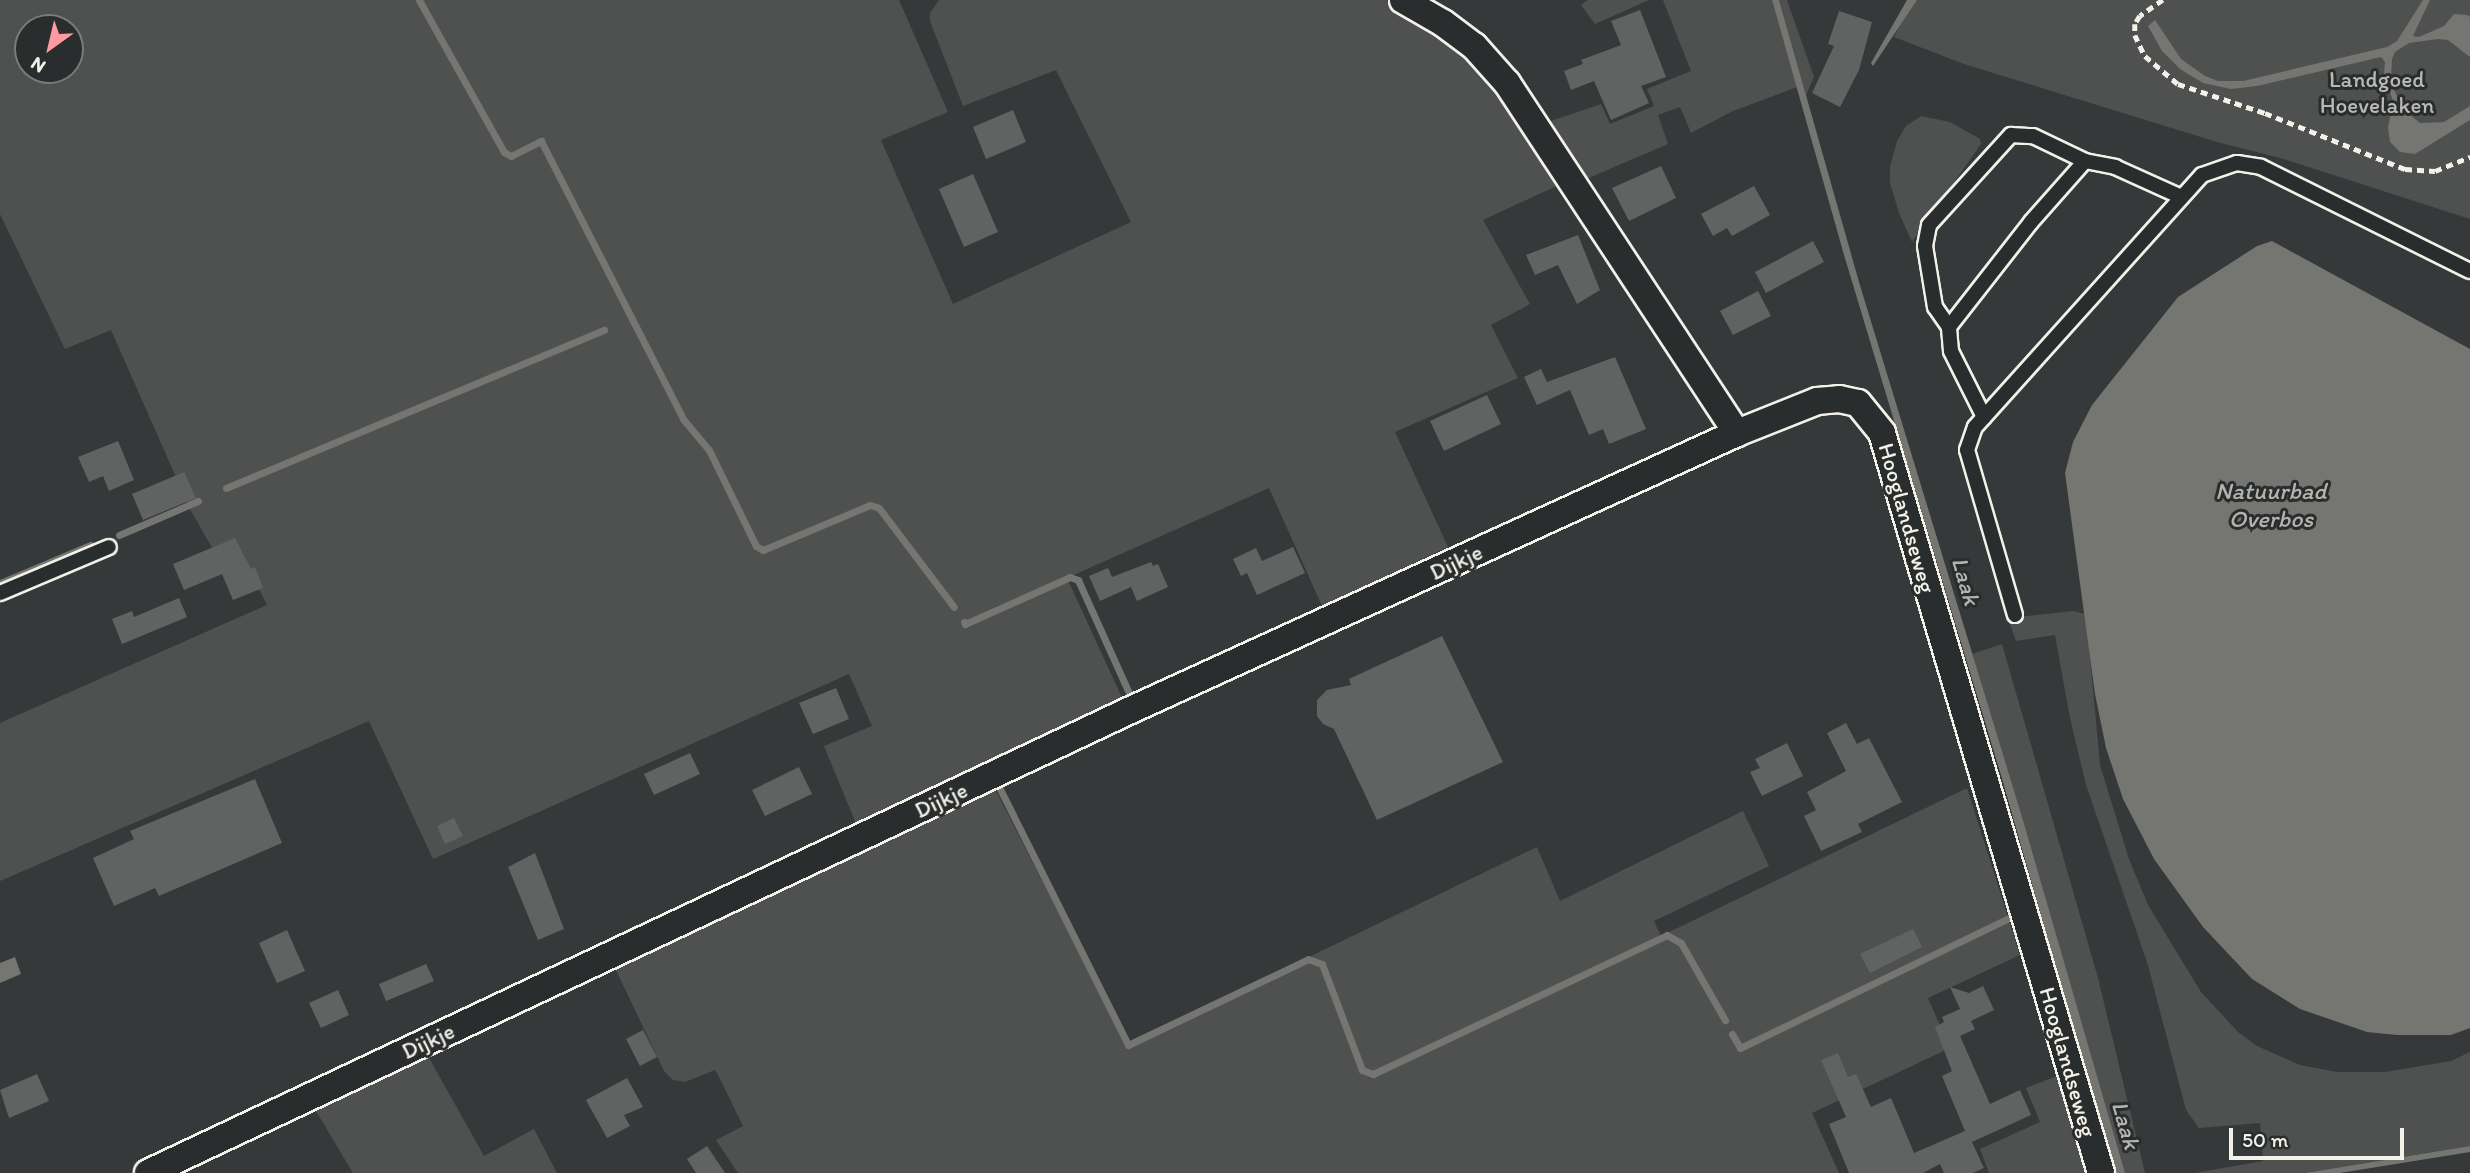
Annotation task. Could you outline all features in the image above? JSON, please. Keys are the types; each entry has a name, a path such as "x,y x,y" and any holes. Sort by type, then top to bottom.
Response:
{"street":[{"path":"1403,0 1443,23 1474,46 1507,83 1737,433"},
{"name":"Hooglandseweg","path":"1737,433 1817,401 1839,398 1858,403 1882,433 2101,1173"},
{"name":"Dijkje","path":"148,1173 1135,708 1737,433"}],"lane":[{"path":"1984,417 1951,351 1949,327 1935,307 1924,246 1929,225 2011,135 2033,136 2085,161 2115,167 2181,197"},
{"path":"1949,327 2031,222 2085,161"},
{"path":"2015,615 1967,450 1975,427 2202,175 2237,163 2261,167 2470,271"},
{"path":"0,593 109,547"}],"path":[{"path":"2163,0 2140,16 2135,35 2145,56 2178,84 2265,113 2405,169 2435,171 2470,157"}],"green space":[{"path":"0,0 899,0 948,112 881,140 953,304 1131,222 1056,70 963,106 930,21 930,13 939,0 1386,0 1434,29 1483,70 1563,183 1483,220 1530,304 1491,325 1518,378 1395,432 1448,547 1322,606 1269,488 1067,578 1123,700 857,826 824,746 872,726 849,674 433,859 369,721 0,881 0,723 267,605 236,544 214,551 191,511 111,330 65,349 0,214"},
{"path":"1588,0 1649,0 1595,24 1581,5"},
{"path":"1663,0 1772,0 1797,87 1733,111 1691,133 1680,107 1658,115 1668,144 1584,180 1551,121 1601,104 1610,124 1654,106 1647,89 1691,71"},
{"path":"1779,0 1787,0 1814,77 1806,95"},
{"name":"Landgoed Hoevelaken","path":"1912,0 2470,0 2470,219 2284,159 2217,142 1964,64 1894,37"},
{"path":"1921,116 1950,122 1980,139 1981,144 1912,242 1890,183 1890,167 1897,141 1906,126"},
{"path":"2073,611 2086,614 2100,765 2129,859 2148,905 2201,992 2238,1032 2257,1046 2300,1065 2337,1072 2385,1072 2451,1061 2470,1052 2470,1146 2305,1173 2194,1173 2263,1161 2260,1123 2199,1128 2186,1110 2147,962 2086,785 2070,718 2055,635 2016,641 2008,618"},
{"path":"2002,644 2098,978 2145,1173 2125,1173 2117,1151 2023,820 1972,654"},
{"path":"1967,788 2020,955 1928,998 1950,1048 1812,1113 1839,1173 738,1173 716,1140 743,1126 715,1070 685,1082 673,1080 664,1071 615,968 995,789 1126,1045 1537,847 1560,901 1743,811 1769,866 1654,921 1661,936"},
{"path":"428,1056 484,1156 534,1129 557,1173 353,1173 313,1106"},
{"path":"2062,1074 2092,1173 1989,1173 1980,1149 2040,1122 2026,1088"}],"water":[{"path":"1772,0 1779,0 1859,282 2023,820 2125,1173 2115,1173 2110,1159 2001,775 1844,255"},
{"path":"1907,0 1917,0 1873,66 1871,63"},
{"path":"2423,0 2430,0 2413,36 2419,37 2444,26 2454,14 2467,15 2470,17 2470,57 2448,40 2409,43 2395,52 2392,59 2391,79 2395,92 2405,111 2420,123 2444,122 2470,106 2470,120 2415,154 2400,152 2390,142 2388,128 2393,101 2384,74 2385,62 2381,57 2257,86 2231,89 2203,83 2180,69 2162,51 2148,26 2155,20 2181,59 2205,76 2218,81 2243,81 2387,47 2397,41"},
{"name":"Natuurbad Overbos","path":"2272,241 2470,349 2470,1028 2451,1035 2367,1032 2300,1009 2252,979 2203,927 2154,859 2123,799 2106,748 2095,694 2065,473 2073,442 2092,405 2178,297 2257,246"},
{"path":"15,957 21,974 0,983 0,963"},
{"path":"2470,1146 2470,1152 2340,1173 2305,1173"}],"building":[{"path":"1640,10 1666,77 1641,86 1649,103 1611,120 1594,81 1571,90 1564,71 1583,64 1581,60 1621,45 1611,21"},
{"path":"1839,11 1872,22 1859,70 1840,107 1812,93 1834,46 1828,44"},
{"path":"1013,110 1026,142 986,159 973,127"},
{"path":"1661,166 1676,198 1629,221 1612,188"},
{"path":"973,174 998,232 964,247 939,189"},
{"path":"1754,186 1770,215 1732,236 1727,228 1713,236 1701,214"},
{"path":"1578,235 1600,290 1577,304 1558,265 1535,275 1526,255"},
{"path":"1813,241 1824,262 1766,293 1755,272"},
{"path":"1758,291 1771,316 1733,335 1720,311"},
{"path":"1615,357 1646,429 1609,444 1603,429 1589,435 1570,390 1537,405 1524,377 1541,369 1547,382"},
{"path":"1487,395 1501,424 1444,451 1430,421"},
{"path":"118,441 134,480 109,491 103,476 89,482 78,457"},
{"path":"184,472 196,498 143,520 132,494"},
{"path":"235,538 251,569 255,567 263,588 233,600 222,574 184,590 173,564"},
{"path":"1293,547 1305,573 1257,595 1247,573 1241,576 1233,559 1256,548 1262,561"},
{"path":"1151,562 1153,566 1158,564 1168,587 1137,601 1131,587 1100,601 1089,576 1108,568 1112,577"},
{"path":"179,598 187,617 122,644 112,619 132,611 134,617"},
{"path":"1442,636 1503,762 1377,820 1334,729 1323,724 1317,716 1317,700 1327,690 1351,685 1349,679"},
{"path":"836,688 849,719 813,734 799,703"},
{"path":"1846,723 1857,744 1869,738 1902,802 1858,824 1862,832 1821,851 1804,816 1816,810 1807,792 1846,771 1827,733"},
{"path":"1787,743 1803,776 1762,796 1750,772 1760,768 1755,759"},
{"path":"690,753 700,774 654,795 644,774"},
{"path":"799,767 812,794 765,816 752,790"},
{"path":"255,779 282,843 159,896 155,888 114,906 93,858 134,839 130,831"},
{"path":"454,818 463,836 445,844 437,826"},
{"path":"535,853 564,929 538,940 508,867"},
{"path":"1913,929 1922,947 1870,973 1860,954"},
{"path":"287,930 305,971 277,983 259,943"},
{"path":"426,964 434,981 386,1001 379,984"},
{"path":"1983,986 1994,1010 1971,1021 1975,1029 1960,1036 1990,1104 2020,1090 2031,1115 1972,1142 1984,1168 1973,1173 1944,1173 1940,1164 1923,1173 1849,1173 1829,1124 1846,1117 1821,1060 1838,1053 1848,1077 1856,1074 1871,1107 1891,1098 1914,1153 1965,1131 1942,1076 1952,1071 1935,1027 1944,1022 1942,1017 1960,1009 1950,987 1969,993"},
{"path":"338,990 349,1015 321,1028 309,1003"},
{"path":"643,1030 657,1057 640,1066 626,1039"},
{"path":"37,1074 49,1101 9,1118 0,1090"},
{"path":"627,1078 643,1107 624,1115 630,1126 607,1138 586,1100"},
{"path":"707,1146 725,1173 696,1173 687,1159"}],"waterway":[{"path":"419,0 504,152 511,156 541,141 683,419 709,450 756,546 763,550 870,505 879,508 954,607"},
{"path":"226,488 604,330"},
{"path":"119,535 198,501"},
{"path":"0,583 90,545"},
{"path":"964,622 965,624 1070,577 1078,580 1130,695 1124,701"},
{"path":"998,785 1128,1045 1308,959 1322,964 1362,1070 1373,1074 1667,935 1681,943 1725,1020"},
{"path":"1732,1034 1740,1048 2013,916"}],"water label":[{"name":"Laak","path":"1966,581"},
{"name":"Laak","path":"2126,1125"}]}
